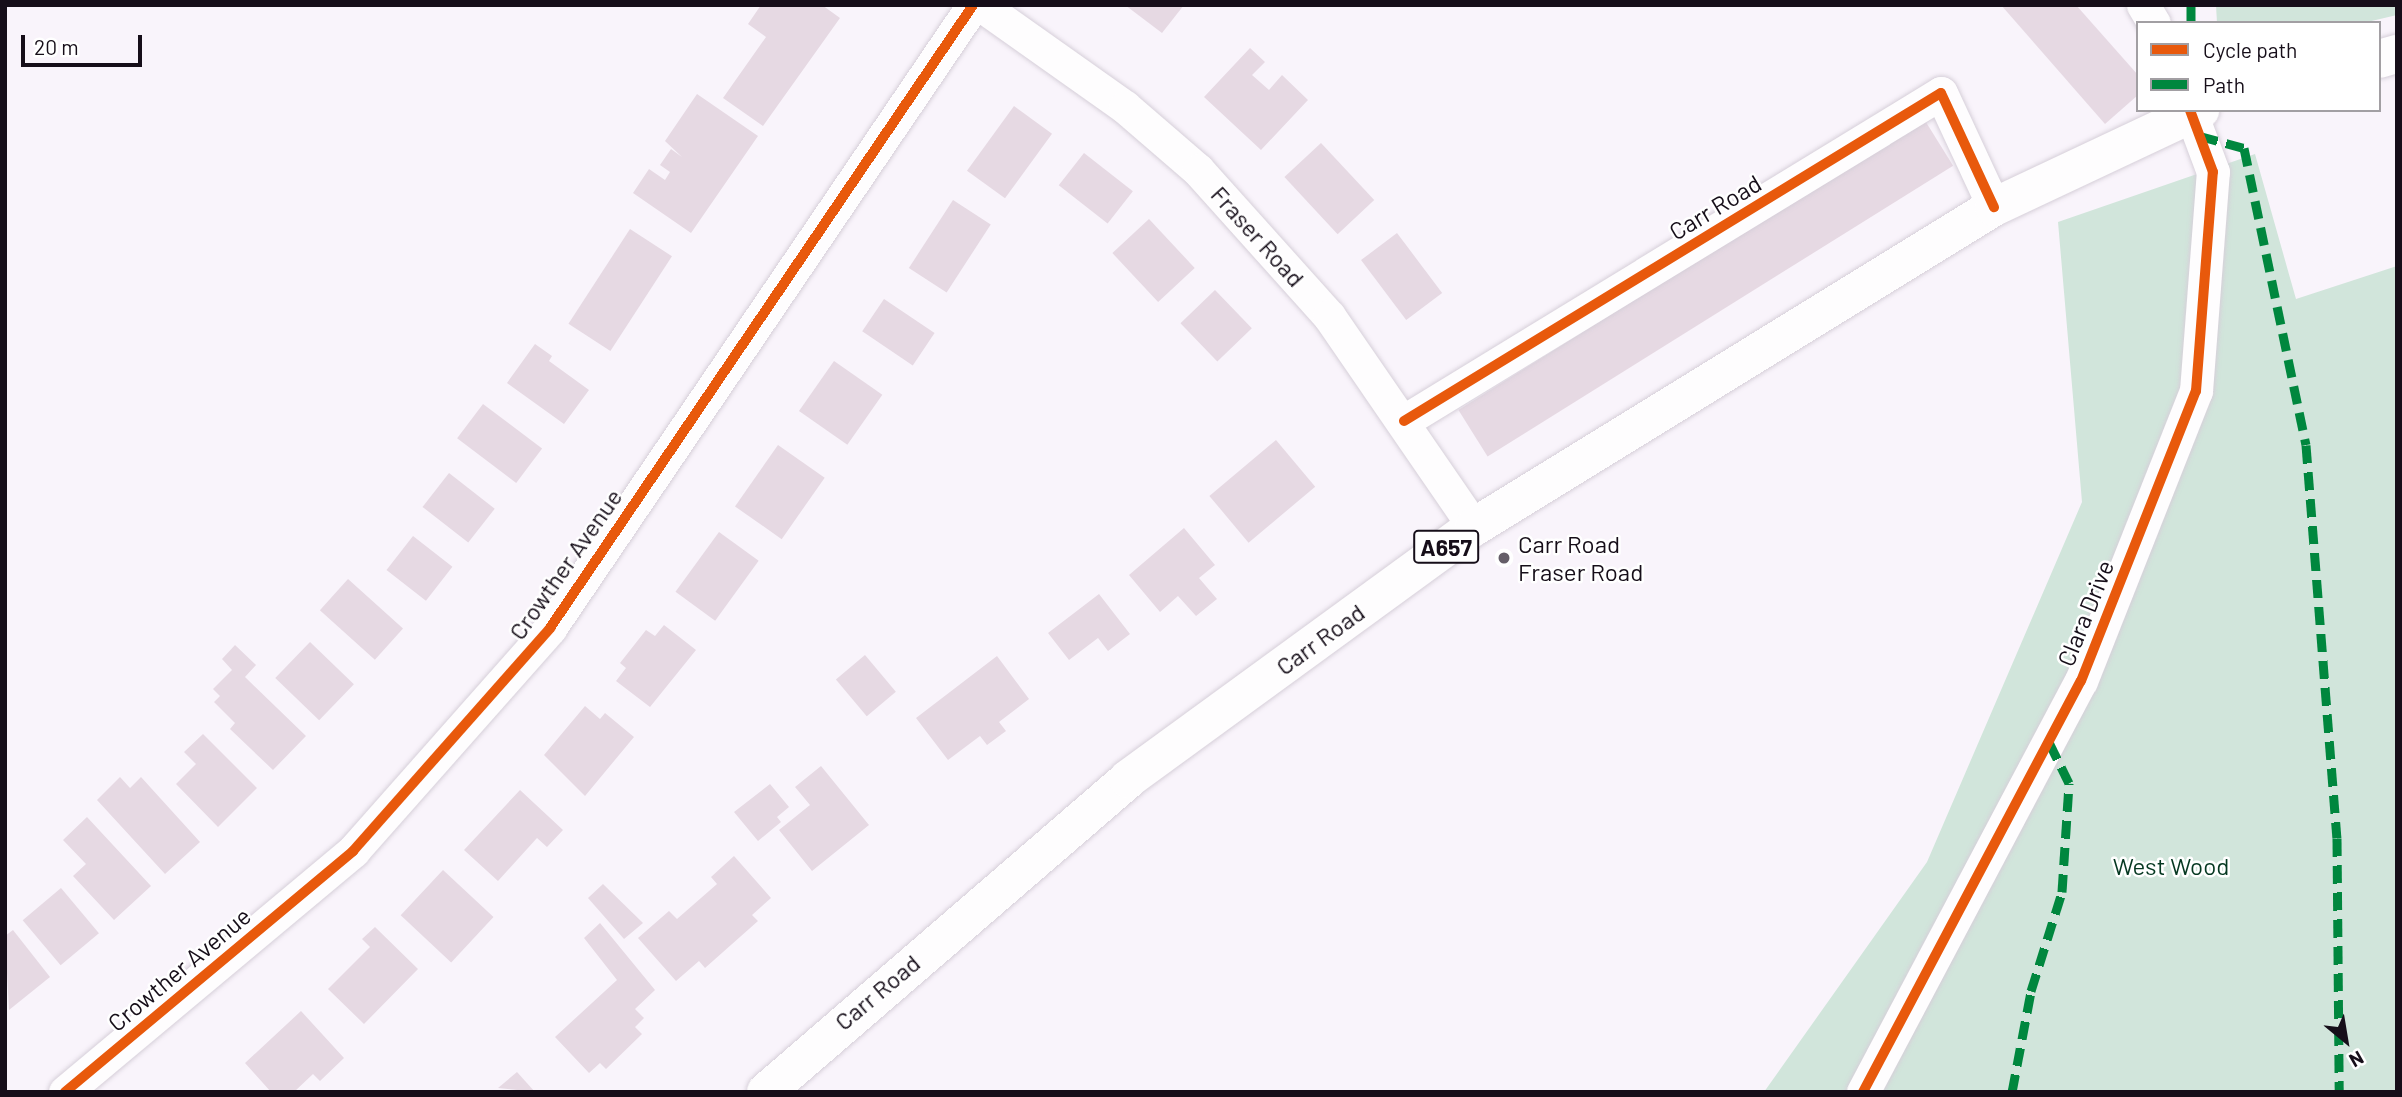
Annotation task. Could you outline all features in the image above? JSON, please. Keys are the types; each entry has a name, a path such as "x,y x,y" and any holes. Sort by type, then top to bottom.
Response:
{"main road":[{"name":"Carr Road","path":"766,1092 1128,779 1474,527 1994,207 2192,112"}],"street":[{"name":"Crowther Avenue","path":"65,1092 354,851 550,628 973,5"},
{"name":"Fraser Road","path":"981,5 1125,107 1198,170 1329,316 1404,421 1474,527"},
{"path":"2143,5 2153,21"},
{"name":"Carr Road","path":"1404,421 1941,93 1994,207"},
{"name":"Clara Drive","path":"1863,1092 2081,681 2196,391 2213,172 2194,112"}],"green space":[{"path":"2216,5 2397,5 2397,15 2372,21 2217,21"},
{"name":"West Wood","path":"2255,154 2296,299 2397,266 2397,1092 1764,1092 1927,862 2082,502 2058,222"}],"building":[{"path":"761,5 822,5 840,18 763,126 723,98 766,37 748,24"},
{"path":"1125,5 1184,5 1162,33"},
{"path":"2001,5 2076,5 2136,73 2136,97 2105,124"},
{"path":"1250,48 1265,62 1252,75 1269,90 1282,75 1308,100 1261,150 1204,97"},
{"path":"697,94 758,136 691,233 633,193 649,169 665,180 670,172 660,165 671,149 682,157 665,141"},
{"path":"1014,106 1052,134 1005,198 967,171"},
{"path":"1924,119 1953,166 1488,457 1458,410"},
{"path":"1321,143 1374,200 1338,234 1284,177"},
{"path":"1084,153 1133,191 1108,223 1059,185"},
{"path":"953,200 991,225 947,292 909,268"},
{"path":"1149,219 1195,268 1158,302 1112,253"},
{"path":"630,229 672,256 610,351 568,324"},
{"path":"1397,233 1442,293 1406,320 1361,260"},
{"path":"1215,290 1252,328 1217,361 1180,323"},
{"path":"884,299 935,333 913,365 862,331"},
{"path":"535,344 552,356 549,361 589,390 564,424 507,383"},
{"path":"834,361 882,395 847,445 799,411"},
{"path":"483,404 542,449 516,483 457,438"},
{"path":"1276,440 1315,487 1249,543 1209,496"},
{"path":"778,445 825,478 782,539 735,506"},
{"path":"449,473 495,509 468,543 423,507"},
{"path":"1184,528 1215,565 1199,578 1217,599 1196,616 1178,596 1160,612 1129,575"},
{"path":"719,532 759,561 715,621 676,592"},
{"path":"413,536 452,567 426,601 387,570"},
{"path":"348,579 403,629 375,660 320,610"},
{"path":"1099,594 1130,634 1108,651 1098,638 1069,660 1048,633"},
{"path":"664,625 696,650 650,707 616,681 626,668 620,663 646,630 655,636"},
{"path":"310,642 354,684 319,720 275,678"},
{"path":"235,645 256,665 245,677 306,736 273,770 230,729 235,723 214,702 220,696 213,689 232,670 222,659"},
{"path":"865,655 896,692 867,716 836,679"},
{"path":"997,656 1029,699 999,722 1006,731 987,745 980,736 948,760 916,718"},
{"path":"585,706 600,719 605,713 634,737 585,796 544,755"},
{"path":"203,734 257,788 218,827 176,784 196,764 184,752"},
{"path":"821,766 869,825 812,871 779,830 810,805 795,787"},
{"path":"120,777 130,788 141,777 200,842 165,874 97,800"},
{"path":"770,784 789,807 777,817 781,822 758,841 734,812"},
{"path":"520,790 563,830 547,847 537,838 498,881 464,850"},
{"path":"87,817 151,886 114,920 73,876 86,864 63,840"},
{"path":"734,856 771,898 752,915 758,921 705,968 699,961 676,981 638,938 669,911 677,919 717,884 711,877"},
{"path":"443,870 493,917 451,962 401,915"},
{"path":"603,884 643,923 624,939 588,898"},
{"path":"61,888 99,933 61,965 23,920"},
{"path":"600,923 655,990 635,1009 644,1018 635,1027 642,1034 606,1069 600,1063 589,1073 555,1037 617,980 584,938"},
{"path":"375,927 418,969 364,1024 328,989 370,947 362,939"},
{"path":"13,930 50,977 9,1010 5,936"},
{"path":"301,1011 344,1058 320,1081 313,1074 294,1092 271,1092 245,1063"},
{"path":"517,1072 535,1092 498,1088"}],"marked path":[{"path":"2191,5 2191,21"},
{"path":"2200,136 2244,148 2306,445 2337,838 2339,1092"},
{"path":"2012,1092 2031,991 2062,892 2069,783 2049,742"}],"cycle path":[{"path":"65,1092 353,851 550,628 973,5"},
{"path":"1404,421 1941,93 1994,207"},
{"path":"1863,1092 2081,681 2196,391 2213,172 2191,112"}],"place":[{"name":"Carr Road Fraser Road","path":"1504,558"}]}
